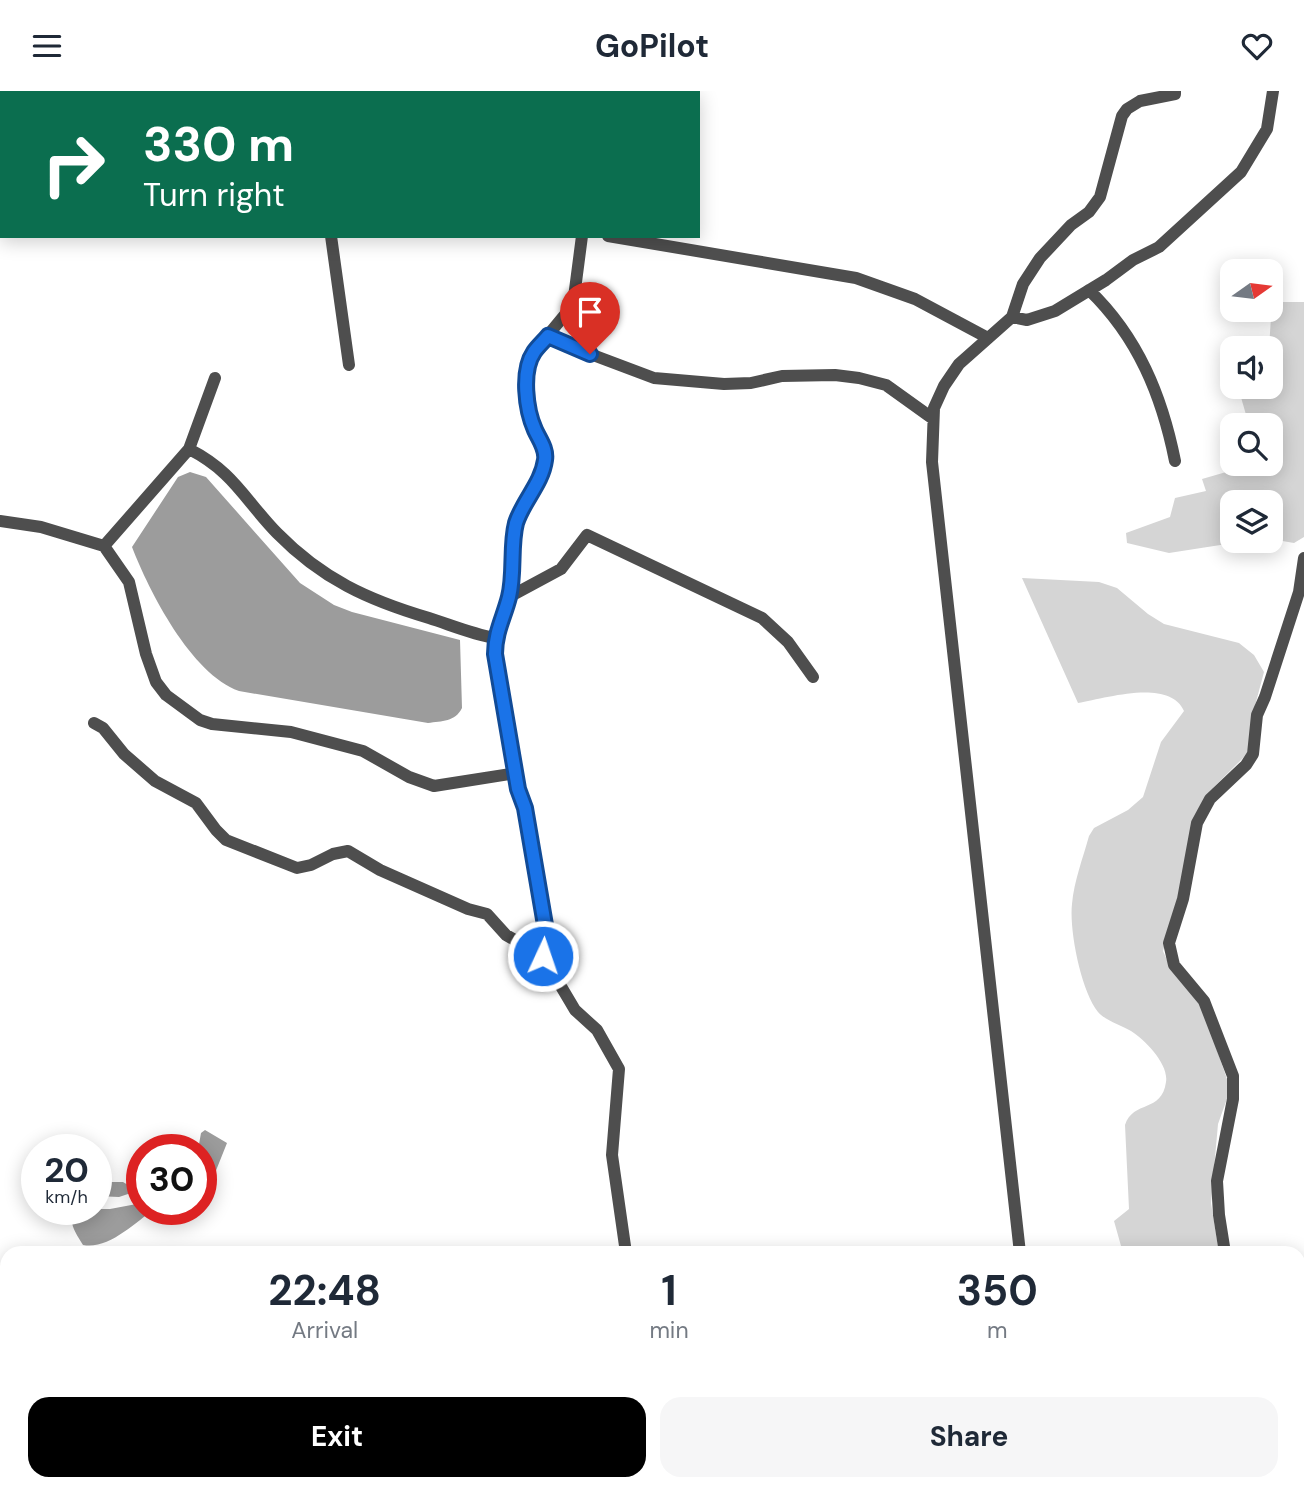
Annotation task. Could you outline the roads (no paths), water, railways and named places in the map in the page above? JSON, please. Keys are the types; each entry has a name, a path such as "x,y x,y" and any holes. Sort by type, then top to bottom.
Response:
{"street":[{"path":"1019,1246 933,475 932,418 938,397 951,375 1012,317 1023,284 1040,258 1070,225 1089,212 1100,197 1122,116 1127,109 1140,101 1175,95 1175,91"},
{"path":"1012,317 1027,320 1043,315 1089,291 1133,260 1159,247 1241,172 1267,128 1273,91"},
{"path":"331,238 349,365"},
{"path":"543,956 545,925 495,654 495,638 509,597 516,524 533,493 545,461 544,448 532,420 526,394 528,367 532,356 573,305 582,238"},
{"path":"620,238 856,278 915,299 988,338"},
{"path":"1089,291 1118,321 1144,362 1166,423 1175,461"},
{"path":"548,336 654,378 724,384 751,383 782,376 835,375 859,378 886,386 932,418"},
{"path":"104,546 189,449 215,378"},
{"path":"189,449 226,473 275,531 325,575 358,593 393,607 495,638"},
{"path":"0,521 41,527 104,546 129,582 146,654 156,682 166,695 200,720 212,724 282,730 363,751 409,777 435,786 516,773"},
{"path":"509,597 561,569 587,535 762,618 788,642 813,677"},
{"path":"1224,1246 1217,1181 1233,1099 1233,1076 1204,1000 1174,965 1169,943 1183,899 1197,823 1210,799 1246,765 1252,754 1257,715 1299,591 1304,558"},
{"path":"94,723 103,728 124,754 155,781 196,803 226,841 297,868 348,851 380,870 468,909 487,914 506,935 543,956 575,1010 597,1030 619,1069 612,1155 625,1246"}]}
